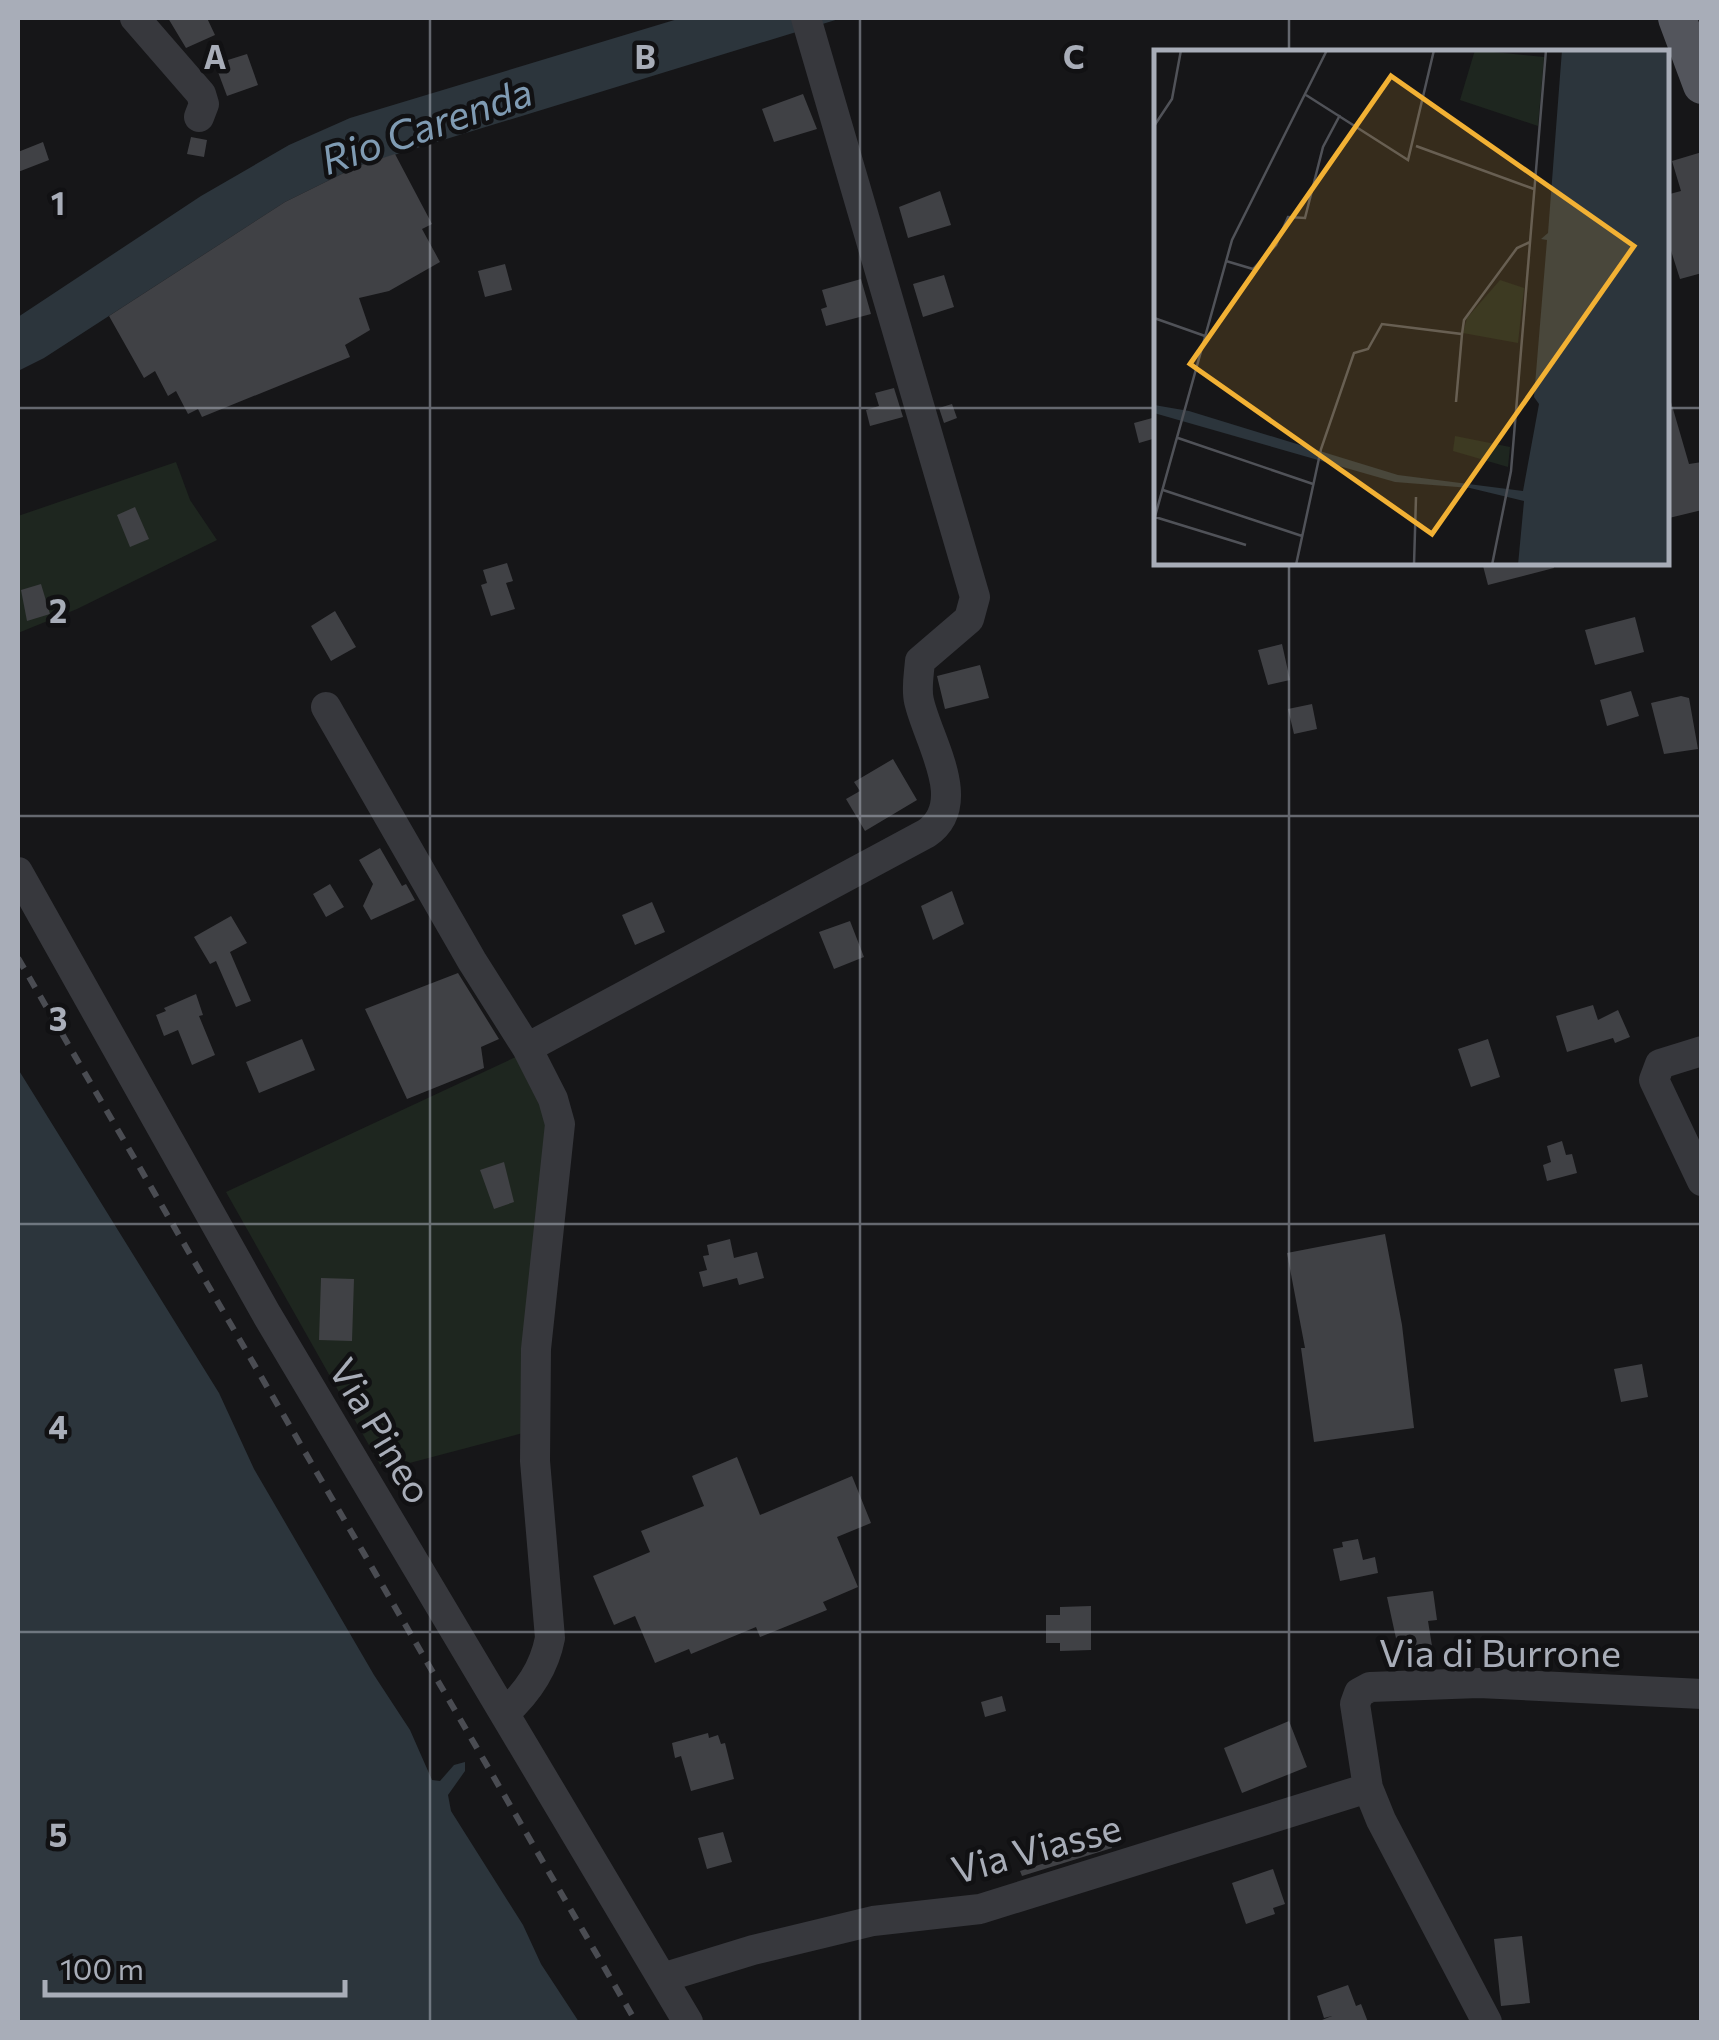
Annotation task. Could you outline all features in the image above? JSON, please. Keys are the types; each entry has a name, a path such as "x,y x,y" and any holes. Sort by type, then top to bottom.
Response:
{"main road":[{"path":"1677,18 1702,86"}],"street":[{"path":"135,18 201,94 204,104 199,116"},
{"path":"527,1048 926,833 943,818 947,807 945,784 917,696 920,662 969,619 976,597 808,24"},
{"path":"326,708 472,961 527,1048 553,1099 560,1124 536,1349 535,1461 550,1638 546,1661 522,1697 505,1713"},
{"name":"Via Pineo","path":"18,872 267,1315 688,2022"},
{"path":"1702,1052 1666,1061 1656,1068 1656,1086 1702,1181"},
{"name":"Via di Burrone","path":"1486,2022 1368,1788 1356,1704 1360,1693 1370,1686 1479,1684 1702,1694"},
{"name":"Via Viasse","path":"662,1978 753,1950 873,1921 980,1910 1368,1788"}],"shaded area":[{"path":"176,462 190,500 217,540 77,609 18,633 18,516"},
{"path":"520,1055 548,1111 523,1433 383,1470 226,1192"}],"water":[{"name":"Rio Carenda","path":"681,18 842,18 358,166 285,202 18,371 18,317 201,196 289,145 350,118"},
{"path":"18,1069 219,1393 254,1469 410,1730 432,1780 440,1781 454,1765 465,1762 465,1771 448,1795 451,1811 579,2022 18,2022"}],"building":[{"path":"168,18 207,18 215,35 186,48"},
{"path":"247,54 258,85 227,96 215,64"},
{"path":"803,94 817,129 774,142 762,109"},
{"path":"191,137 207,140 204,157 187,154"},
{"path":"43,142 49,160 18,172 18,152"},
{"path":"1702,152 1702,273 1680,279 1669,244 1669,194 1681,191 1672,161"},
{"path":"395,154 432,224 422,229 440,262 389,291 359,298 370,330 345,345 350,357 202,417 198,409 188,414 176,391 168,396 155,371 144,378 109,316 285,202 358,166"},
{"path":"940,191 951,225 908,238 899,207"},
{"path":"505,264 512,290 485,297 478,271"},
{"path":"944,275 954,307 923,317 913,284"},
{"path":"861,279 871,314 826,326 821,309 827,307 822,290"},
{"path":"894,388 903,417 870,426 866,410 879,406 875,393"},
{"path":"1669,402 1689,464 1702,462 1702,510 1669,518"},
{"path":"952,404 957,418 944,423 939,408"},
{"path":"1154,418 1154,439 1139,443 1134,423"},
{"path":"135,507 149,539 130,547 117,515"},
{"path":"507,563 513,581 506,583 515,609 491,616 481,585 487,583 483,570"},
{"path":"1483,565 1554,565 1554,568 1488,585"},
{"path":"41,584 50,614 27,621 21,590"},
{"path":"335,611 356,647 331,661 311,626"},
{"path":"1635,617 1644,652 1595,665 1585,630"},
{"path":"1282,644 1290,680 1268,685 1258,650"},
{"path":"980,665 989,698 945,709 937,676"},
{"path":"1631,691 1639,716 1607,726 1600,700"},
{"path":"1681,696 1689,698 1698,749 1664,754 1651,703"},
{"path":"1312,704 1317,729 1294,734 1288,709"},
{"path":"893,759 917,800 865,831 846,799 860,791 854,782"},
{"path":"380,848 415,900 371,920 363,906 373,884 359,860"},
{"path":"330,884 344,907 326,917 313,894"},
{"path":"952,891 964,924 933,940 921,906"},
{"path":"652,902 665,932 635,945 622,915"},
{"path":"231,916 247,943 230,952 251,1001 236,1007 216,961 210,964 194,937"},
{"path":"850,921 864,957 834,969 819,932"},
{"path":"458,973 499,1039 481,1047 484,1068 407,1099 365,1009"},
{"path":"196,994 203,1015 199,1016 215,1055 192,1065 178,1030 164,1036 156,1015"},
{"path":"1593,1005 1598,1020 1618,1010 1630,1037 1567,1052 1556,1016"},
{"path":"302,1039 315,1070 259,1093 246,1062"},
{"path":"1488,1039 1500,1077 1471,1087 1458,1049"},
{"path":"1562,1141 1566,1155 1572,1154 1577,1173 1547,1181 1543,1165 1551,1162 1547,1146"},
{"path":"504,1162 514,1202 494,1209 480,1170"},
{"path":"1385,1234 1402,1325 1414,1428 1314,1442 1301,1348 1305,1348 1287,1253"},
{"path":"730,1239 734,1258 757,1252 764,1278 739,1285 737,1278 703,1287 699,1272 707,1270 703,1256 709,1255 707,1245"},
{"path":"321,1278 354,1279 352,1341 319,1340"},
{"path":"1642,1364 1648,1397 1621,1402 1614,1369"},
{"path":"737,1457 760,1515 852,1476 871,1523 837,1537 858,1587 823,1602 827,1610 760,1637 756,1627 691,1654 689,1649 655,1663 635,1616 614,1625 593,1576 650,1552 641,1531 704,1506 692,1476"},
{"path":"1358,1539 1363,1560 1375,1557 1378,1573 1340,1581 1333,1549 1343,1547 1342,1542"},
{"path":"1433,1591 1437,1620 1428,1621 1432,1646 1399,1652 1387,1597"},
{"path":"1091,1606 1091,1650 1060,1651 1060,1643 1046,1643 1046,1615 1060,1615 1060,1607"},
{"path":"1002,1696 1006,1711 985,1717 981,1702"},
{"path":"1289,1721 1307,1767 1242,1793 1224,1748"},
{"path":"708,1733 709,1738 718,1735 721,1744 725,1743 734,1779 691,1791 681,1756 675,1758 672,1743"},
{"path":"723,1832 732,1862 707,1869 698,1838"},
{"path":"1110,1842 1112,1848 1022,1876 1020,1871"},
{"path":"1273,1869 1285,1904 1273,1908 1275,1914 1246,1924 1232,1883"},
{"path":"1522,1936 1530,2003 1501,2006 1494,1939"},
{"path":"1348,1985 1368,2022 1317,2022 1332,2016 1324,2018 1317,1996"}],"railway":[{"path":"18,958 636,2022"}]}
